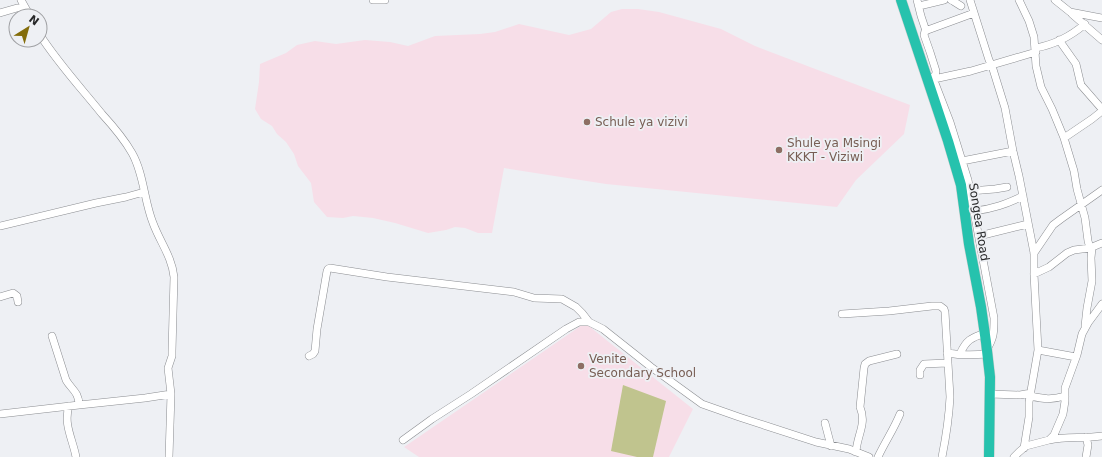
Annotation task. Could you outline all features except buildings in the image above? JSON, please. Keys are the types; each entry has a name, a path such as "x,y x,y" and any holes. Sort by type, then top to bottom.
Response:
{"highway":[{"name":"Songea Road","path":"900,0 932,79 961,185 969,244 985,333 990,377 990,456"}],"street":[{"path":"20,0 25,8"},
{"path":"373,0 385,0"},
{"path":"932,79 936,74 936,71 924,34 926,31 918,3 944,0"},
{"path":"951,0 960,6"},
{"path":"970,0 986,53 1006,108 1013,151 1034,253 1038,350 1024,448"},
{"path":"1019,0 1032,28 1036,50 1036,66 1041,87 1064,138 1074,171 1091,248 1092,281 1084,330"},
{"path":"1055,0 1102,40"},
{"path":"1070,12 1102,18"},
{"path":"926,31 974,13"},
{"path":"932,79 992,66 1044,47 1066,37 1085,24"},
{"path":"1059,40 1076,64 1082,85 1102,110 1092,119 1064,138"},
{"path":"48,47 126,142 133,154 152,222 173,267 172,356 168,368 171,394 169,457"},
{"path":"932,79 950,122 968,180 994,318 993,340 987,352 979,355 947,353"},
{"path":"962,161 1013,151"},
{"path":"970,191 1007,187"},
{"path":"1034,253 1053,225 1102,190"},
{"path":"0,226 144,192"},
{"path":"974,211 987,210 1002,206 1023,196"},
{"path":"979,236 1028,224"},
{"path":"1034,274 1049,267 1067,253 1074,250 1091,248 1102,243"},
{"path":"309,356 315,351 317,329 327,272 330,268 514,292 534,298 562,299 576,307 588,322"},
{"path":"0,297 13,293 17,296 18,302"},
{"path":"1049,440 1054,435 1063,414 1065,388 1082,334 1102,304"},
{"path":"842,314 940,306 944,309 950,410 942,457"},
{"path":"403,440 566,329 579,322 588,322 603,329 651,367 702,404 752,422 816,442 849,449 869,457"},
{"path":"960,354 965,343 970,339 985,333"},
{"path":"52,336 66,380 78,396 79,404"},
{"path":"1038,350 1076,357"},
{"path":"856,452 856,445 862,429 863,421 860,407 864,368 869,361 897,354"},
{"path":"920,375 924,364 947,363"},
{"path":"0,414 171,394"},
{"path":"990,394 1020,394 1049,399 1057,399 1065,396"},
{"path":"69,406 67,421 76,457"},
{"path":"878,457 895,427 900,414"},
{"path":"825,423 831,446"},
{"path":"1014,457 1024,448 1049,440 1069,437 1102,436"},
{"path":"1086,437 1088,445 1086,457"},
{"path":"1088,445 1102,440"}],"shaded area":[{"name":"Schule ya vizivi","path":"622,9 638,9 659,12 721,29 755,46 910,105 904,134 856,180 837,207 606,184 504,168 492,233 478,233 465,228 455,227 428,233 373,218 353,216 343,218 327,217 314,202 311,183 298,166 294,154 286,142 277,134 272,126 261,119 255,109 260,64 286,53 297,45 315,41 336,44 365,40 390,42 408,46 435,36 495,32 519,24 569,35 591,29 611,12"},
{"name":"Venite Secondary School","path":"585,323 693,409 669,457 419,457 404,447"}],"green space":[{"path":"623,385 666,401 653,457 637,457 611,451"}],"place":[{"name":"Schule ya vizivi","path":"587,122"},
{"name":"Shule ya Msingi KKKT - Viziwi","path":"779,150"},
{"name":"Venite Secondary School","path":"581,366"}]}
